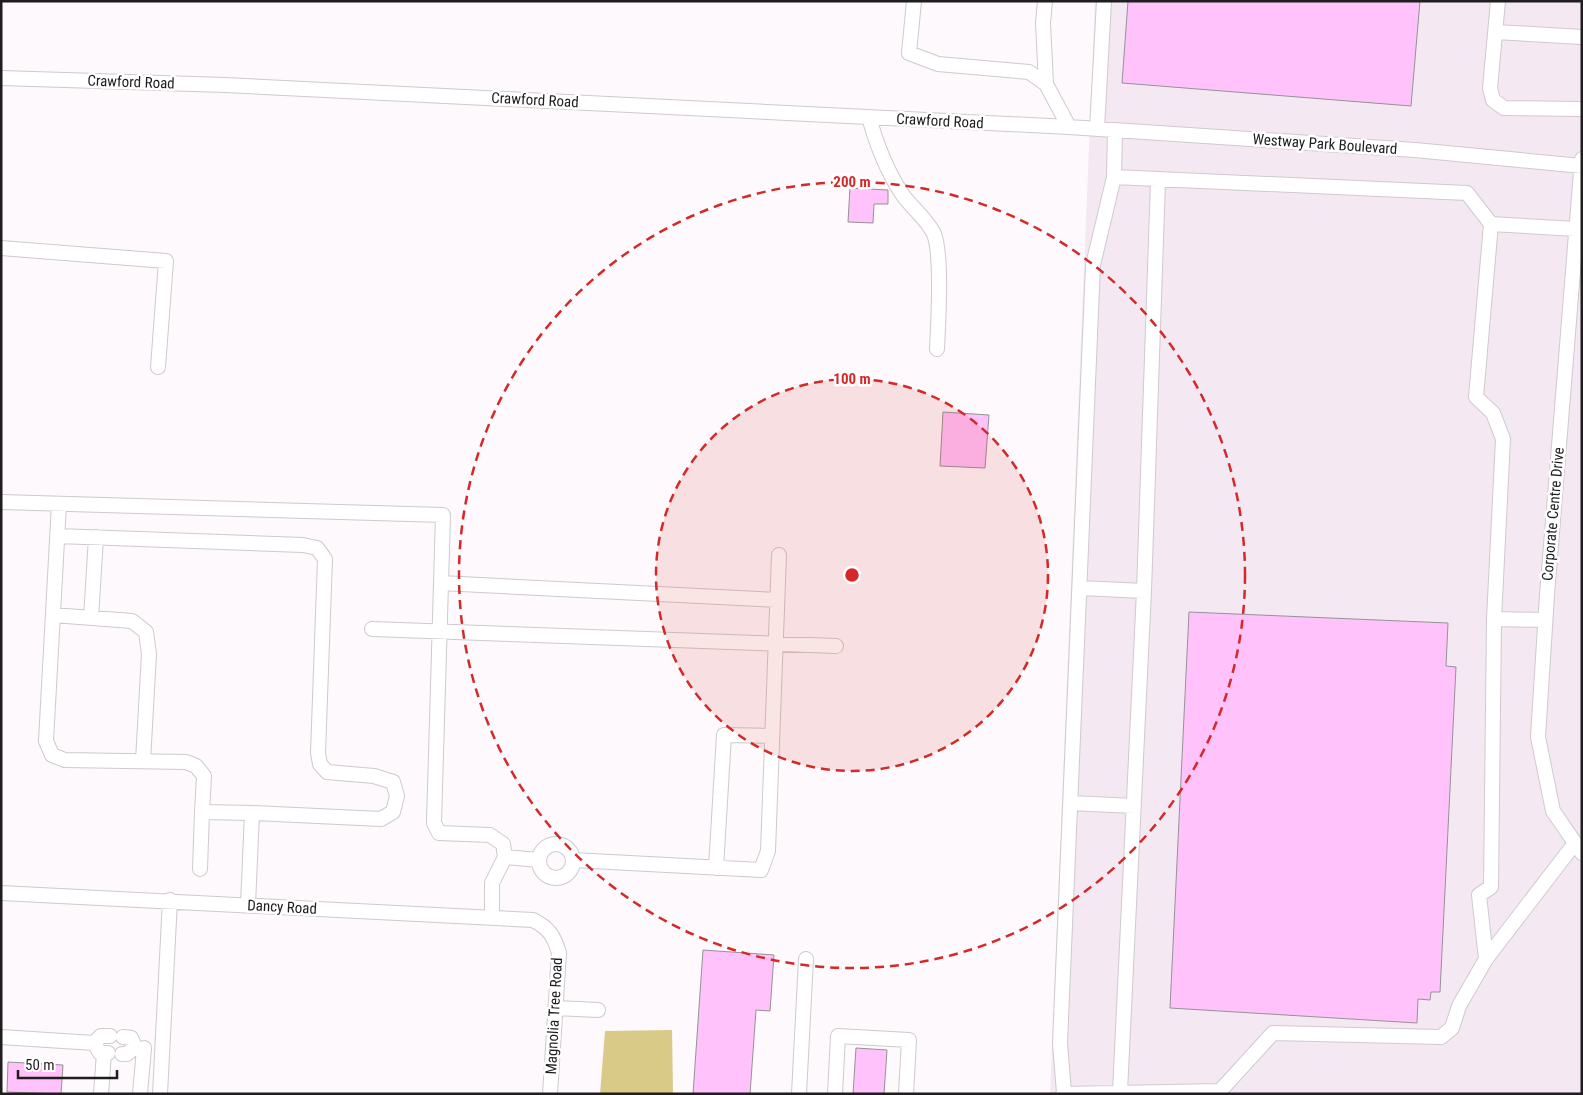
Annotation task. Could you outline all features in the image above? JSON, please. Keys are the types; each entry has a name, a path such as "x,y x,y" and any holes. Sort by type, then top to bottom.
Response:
{"street":[{"path":"914,1 909,53 938,64 1029,72 1046,84"},
{"path":"1045,1 1043,24 1046,84 1069,128"},
{"path":"1098,129 1104,1"},
{"path":"1498,1 1490,88 1493,100 1504,108 1582,109"},
{"path":"1496,32 1582,36"},
{"name":"Crawford Road","path":"1,78 225,85 1069,128"},
{"path":"869,117 875,139 903,195 918,210 934,233 937,250 939,309 937,349"},
{"name":"Westway Park Boulevard","path":"1069,128 1415,150 1582,166"},
{"path":"1115,130 1114,177 1093,265 1060,1043 1064,1093 1220,1091 1273,1033 1441,1037 1452,1028 1459,1006 1486,959 1579,848"},
{"name":"Corporate Centre Drive","path":"1579,848 1553,811 1538,737 1545,620 1582,159"},
{"path":"1114,177 1158,181 1467,193 1491,224 1476,397 1493,413 1503,439 1494,619 1491,887 1478,895 1486,959"},
{"path":"1120,1092 1144,591 1158,181"},
{"path":"1491,224 1576,229"},
{"path":"1,248 166,262 158,367"},
{"path":"1,502 443,515 434,823 439,833 490,835 503,844 505,857 492,883 492,918"},
{"path":"59,504 46,741 52,755 65,760 186,762 196,766 204,776 200,869"},
{"path":"57,536 304,545 317,548 325,559 318,753 320,764 327,772 374,776 393,782 397,796 394,812 381,819 202,812"},
{"path":"91,618 96,537"},
{"path":"572,860 761,870 768,851 779,555"},
{"path":"441,583 777,600"},
{"path":"1080,588 1144,591"},
{"path":"53,615 132,621 146,632 150,654 143,762"},
{"path":"1494,619 1545,620"},
{"path":"372,629 836,646"},
{"path":"716,868 724,735 772,736"},
{"path":"1071,803 1134,806"},
{"path":"248,905 252,813"},
{"path":"553,844 564,846 571,854 572,860 570,870 561,877 556,878 545,874 538,860 543,849 553,844"},
{"path":"505,857 538,860"},
{"name":"Dancy Road","path":"1,893 170,900 533,920 546,927 554,938"},
{"path":"160,1094 170,900"},
{"name":"Magnolia Tree Road","path":"550,1094 559,953 554,938"},
{"path":"799,1094 806,959"},
{"path":"556,1008 598,1010"},
{"path":"101,1094 101,1036 131,1038 140,1047 140,1094"},
{"path":"835,1094 838,1036 909,1040 906,1094"},
{"path":"1,1037 102,1050"},
{"path":"122,1054 127,1054 140,1047 162,1048"}],"shaded area":[{"path":"1095,1 1582,1 1582,1094 1050,1094"},
{"path":"672,1030 673,1094 600,1094 605,1031"}],"building":[{"path":"1128,1 1420,1 1411,106 1122,83"},
{"path":"850,188 888,190 888,204 874,204 873,223 848,222"},
{"path":"943,412 989,415 985,468 940,466"},
{"path":"1189,612 1448,623 1446,666 1456,667 1440,992 1431,992 1430,1000 1418,999 1417,1023 1170,1008"},
{"path":"703,950 774,955 770,1011 756,1010 750,1094 693,1094"},
{"path":"856,1048 887,1050 884,1094 853,1094"},
{"path":"8,1062 63,1065 61,1094 7,1092"}]}
